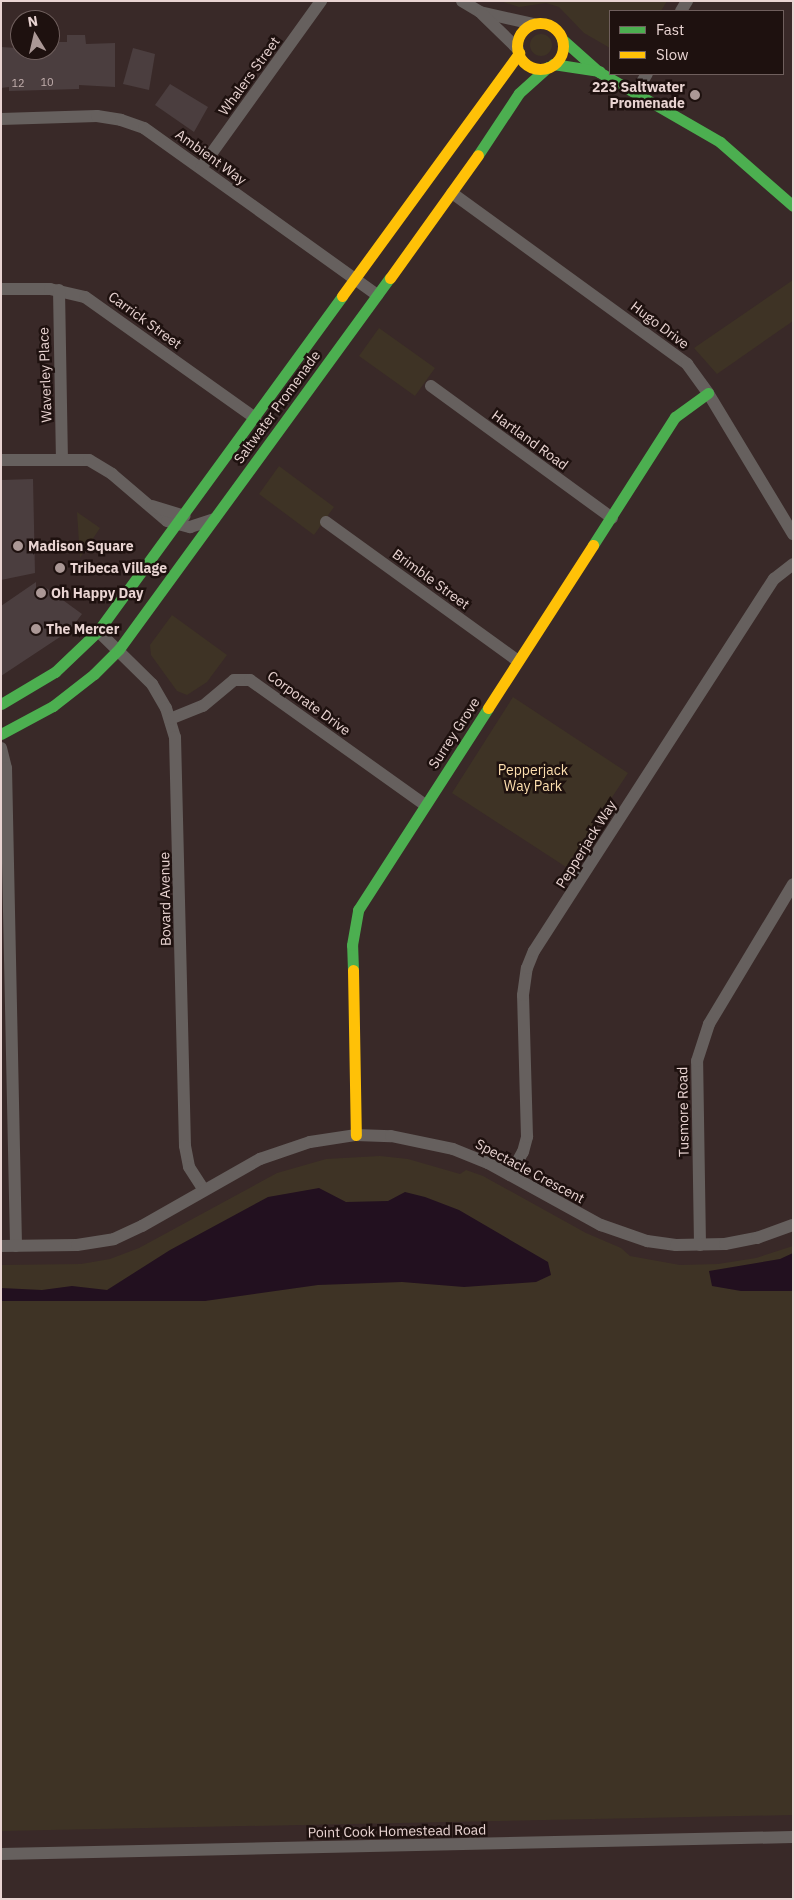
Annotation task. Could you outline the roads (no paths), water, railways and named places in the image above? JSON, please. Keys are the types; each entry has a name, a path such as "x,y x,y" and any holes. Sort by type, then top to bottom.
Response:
{"street":[{"name":"Whalers Street","path":"201,168 321,1"},
{"path":"462,1 480,12 534,68 551,66 599,72"},
{"path":"480,12 554,28 562,39 599,72 720,142 793,206"},
{"path":"518,51 521,34 533,24"},
{"path":"551,66 562,53 562,39"},
{"name":"Saltwater Promenade","path":"1,704 54,672 98,631 255,418 518,51"},
{"name":"Saltwater Promenade","path":"1,734 60,701 119,649 217,518 452,193 519,93 551,66"},
{"path":"636,92 646,75"},
{"name":"Ambient Way","path":"1,119 97,116 121,120 144,128 377,295"},
{"name":"Hugo Drive","path":"452,193 665,346 687,364 708,392 793,534"},
{"name":"Carrick Street","path":"1,289 59,290 85,297 105,309 255,418"},
{"name":"Waverley Place","path":"59,290 62,458"},
{"name":"Hartland Road","path":"431,386 612,518"},
{"name":"Surrey Grove","path":"356,1135 352,945 355,920 366,896 612,518 675,417 708,392"},
{"path":"1,460 62,458 89,460 99,465 152,506 160,516 196,526 217,518"},
{"name":"Brimble Street","path":"326,522 518,661"},
{"name":"Pepperjack Way","path":"510,1175 523,1152 527,1137 522,994 524,980 534,951 774,579 793,564"},
{"name":"Bovard Avenue","path":"98,631 119,649 152,684 170,719 178,764 185,1146 189,1167 204,1190"},
{"name":"Corporate Drive","path":"170,719 203,706 234,680 250,680 425,805"},
{"path":"1,748 6,768 16,1246"},
{"name":"Tusmore Road","path":"700,1245 697,1061 709,1024 793,884"},
{"name":"Spectacle Crescent","path":"1,1246 77,1245 114,1238 142,1226 275,1152 310,1142 356,1135 392,1136 432,1143 471,1156 611,1230 662,1244 700,1245 757,1238 793,1225"},
{"name":"Point Cook Homestead Road","path":"1,1854 793,1838"}],"place":[{"name":"223 Saltwater Promenade","path":"695,95"},
{"name":"Madison Square","path":"18,546"},
{"name":"Tribeca Village","path":"60,568"},
{"name":"Oh Happy Day","path":"41,593"},
{"name":"The Mercer","path":"36,629"}],"park label":[{"name":"Pepperjack Way Park","path":"533,778"}]}
